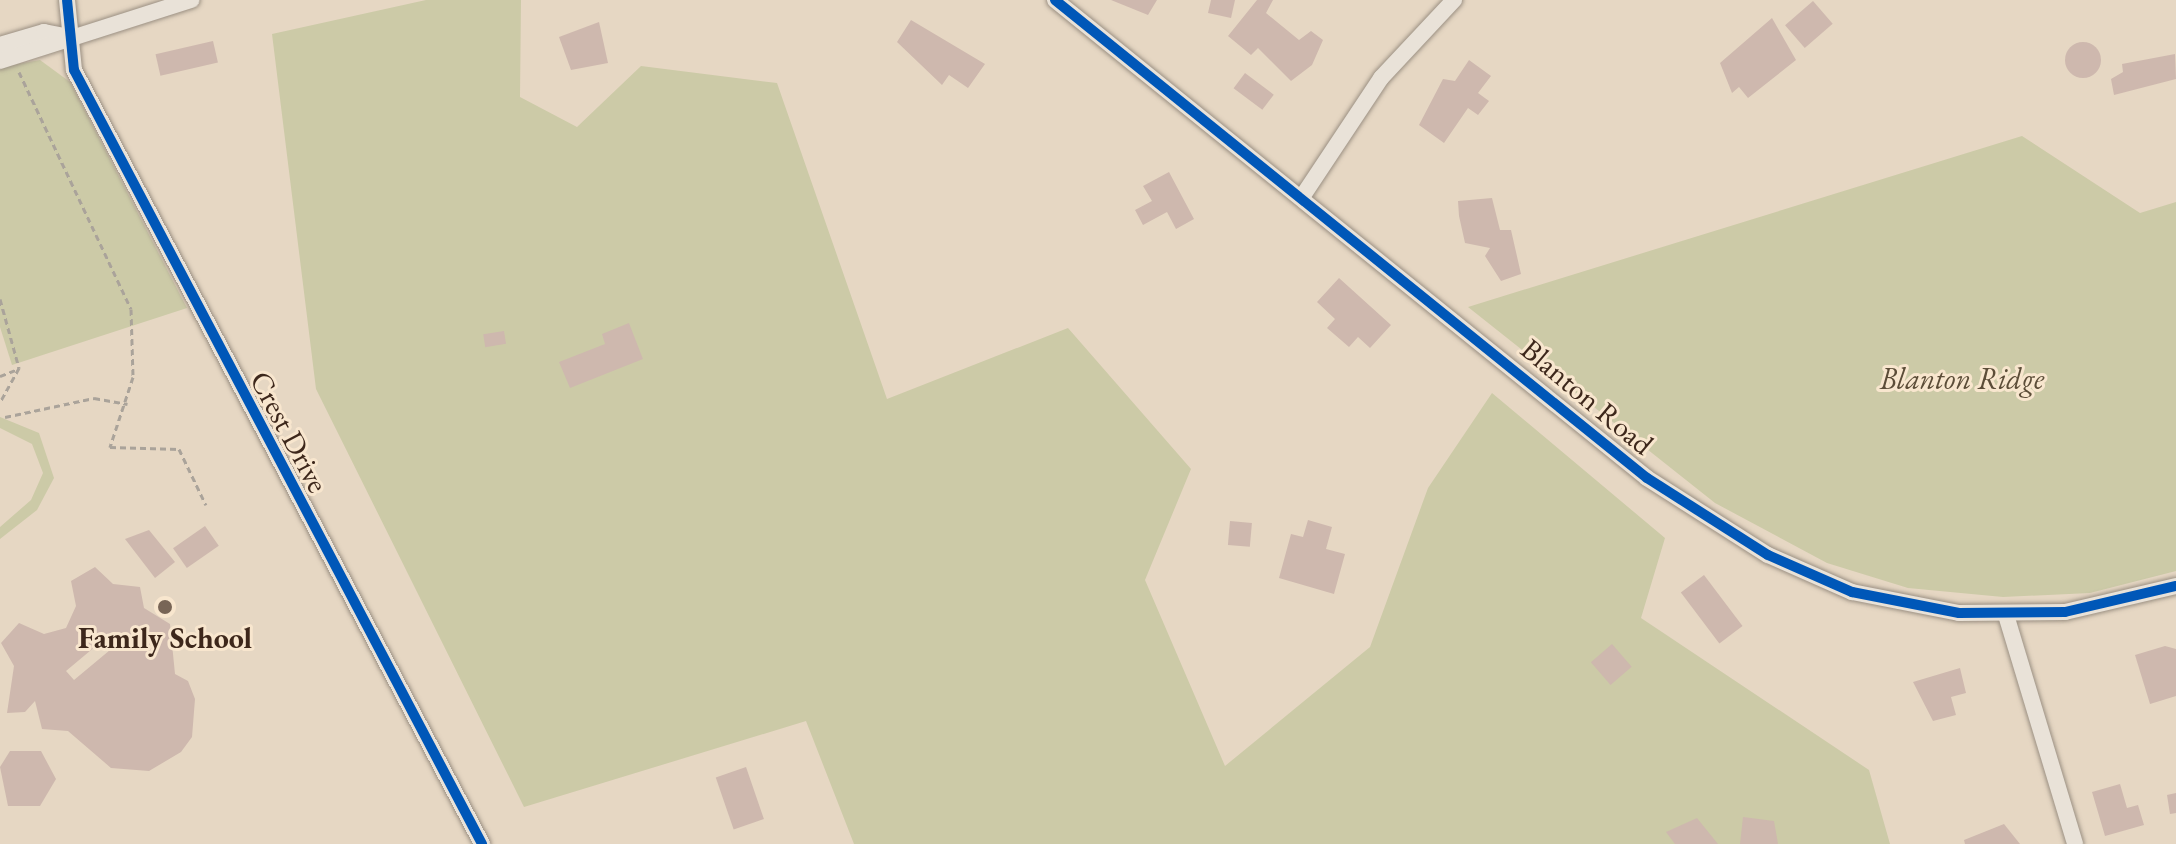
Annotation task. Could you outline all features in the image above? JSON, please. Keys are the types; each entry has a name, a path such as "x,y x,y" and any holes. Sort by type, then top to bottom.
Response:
{"street":[{"name":"Crest Drive","path":"67,0 74,70 482,844"},
{"path":"0,61 191,0"},
{"name":"Blanton Road","path":"1055,0 1612,451 1737,538 1852,592 1929,609 2006,615 2100,607 2176,586"},
{"path":"1302,197 1381,78 1454,0"},
{"path":"0,45 44,32 69,37"},
{"path":"2006,615 2075,844"}],"path":[{"path":"27,54 29,66 18,67 22,83 129,303 135,348 127,404 110,447 179,449 206,505"},
{"path":"0,299 18,369 0,402"},
{"path":"0,376 18,369"},
{"path":"5,417 94,398 127,404"}],"green space":[{"path":"426,0 521,0 520,97 577,127 641,66 777,83 887,399 1068,328 1191,469 1145,580 1225,766 1370,647 1428,488 1492,393 1665,538 1641,618 1869,770 1890,844 854,844 806,721 524,807 316,389 272,34"},
{"path":"40,60 70,82 187,308 12,365 0,327 0,67"},
{"name":"Blanton Ridge","path":"2022,136 2140,213 2176,202 2176,571 2090,593 2003,597 1908,588 1827,563 1715,503 1468,307"},
{"path":"0,417 39,433 54,478 37,510 0,539 0,527 31,500 43,473 32,444 0,428"}],"building":[{"path":"1111,0 1157,0 1148,15"},
{"path":"1211,0 1235,0 1231,18 1208,13"},
{"path":"1257,0 1273,0 1266,13 1299,40 1311,31 1323,40 1312,65 1291,81 1258,48 1251,55 1228,36"},
{"path":"1813,1 1833,24 1805,48 1785,25"},
{"path":"1772,18 1796,60 1748,98 1739,87 1732,93 1720,63"},
{"path":"911,20 985,64 968,88 949,75 942,85 897,42"},
{"path":"599,22 608,63 571,70 559,37"},
{"path":"213,41 218,62 160,76 156,54"},
{"path":"2083,42 2096,47 2101,60 2096,73 2083,78 2070,73 2065,60 2070,47"},
{"path":"2175,54 2176,79 2114,95 2111,79 2123,72 2122,64"},
{"path":"1469,60 1491,76 1478,93 1489,101 1478,115 1468,108 1444,143 1419,125 1443,79 1455,81"},
{"path":"1245,73 1274,95 1262,110 1234,88"},
{"path":"1169,172 1194,219 1176,229 1167,212 1143,225 1135,210 1152,201 1143,186"},
{"path":"1492,198 1500,230 1511,230 1521,274 1501,281 1485,256 1490,248 1465,243 1459,216 1458,201"},
{"path":"1339,278 1391,325 1370,348 1358,337 1349,347 1327,328 1335,319 1317,302"},
{"path":"629,323 643,359 570,388 559,362 605,344 602,334"},
{"path":"504,331 506,344 485,347 483,334"},
{"path":"1308,520 1332,527 1326,549 1345,554 1334,594 1279,578 1291,534 1303,537"},
{"path":"1230,521 1252,523 1250,547 1228,545"},
{"path":"205,526 219,546 187,568 173,548"},
{"path":"149,530 175,562 155,578 125,539"},
{"path":"95,567 113,584 140,587 144,608 170,624 175,674 188,681 195,699 192,737 181,752 149,771 111,768 68,731 42,729 35,701 25,712 7,713 14,666 1,643 19,623 44,634 66,628 76,606 71,581","holes":["109,635 116,645 74,680 66,671"]},
{"path":"1704,575 1743,626 1719,644 1681,592"},
{"path":"1612,644 1632,667 1611,685 1591,662"},
{"path":"2165,646 2176,649 2176,696 2150,704 2135,655"},
{"path":"1960,668 1966,693 1951,697 1956,715 1933,721 1913,682"},
{"path":"10,751 41,751 56,779 40,806 8,806 0,767"},
{"path":"746,767 764,819 734,829 716,777"},
{"path":"2120,784 2127,808 2138,805 2144,825 2105,836 2092,792"},
{"path":"2176,793 2176,813 2170,814 2167,795"},
{"path":"1743,817 1774,821 1778,844 1740,844"},
{"path":"1697,818 1718,844 1675,844 1666,832"},
{"path":"2004,824 2020,844 1965,844 1964,840"}],"cycle path":[{"path":"67,0 74,70 482,844"},
{"path":"1055,0 1647,478 1768,555 1852,592 1959,613 2065,612 2176,586"}],"place":[{"name":"Family School","path":"165,607"}]}
